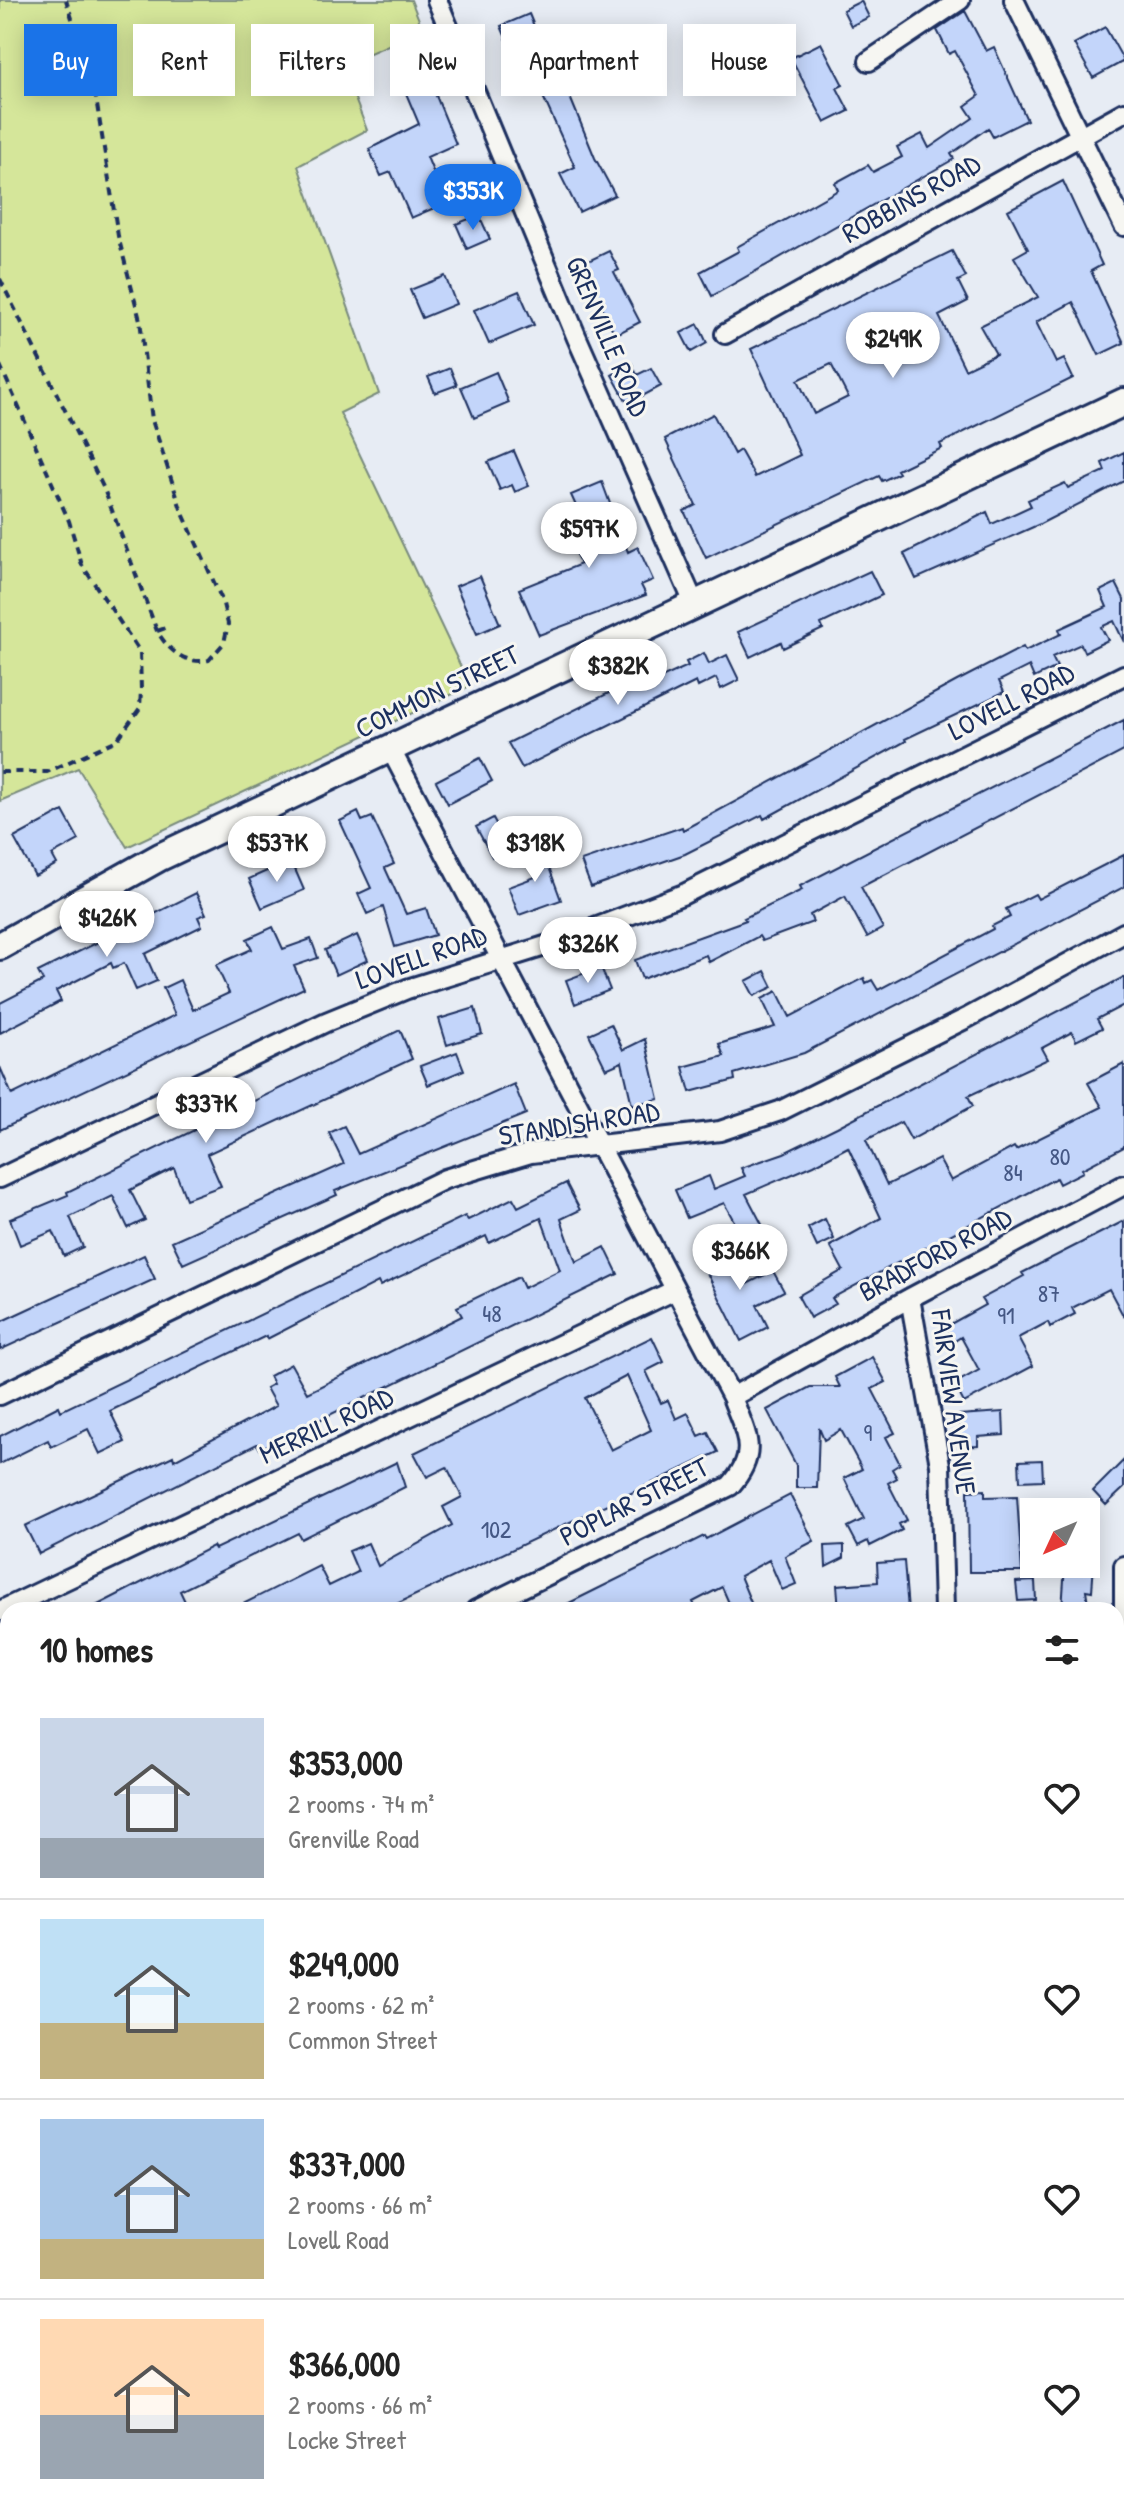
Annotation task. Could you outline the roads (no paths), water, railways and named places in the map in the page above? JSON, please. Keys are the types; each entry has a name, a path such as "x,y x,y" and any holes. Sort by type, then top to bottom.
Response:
{"main road":[{"name":"COMMON STREET","path":"0,946 160,857 1124,402"}],"street":[{"name":"GRENVILLE ROAD","path":"437,0 577,338 694,603"},
{"path":"869,61 960,0"},
{"path":"1014,0 1124,226"},
{"name":"ROBBINS ROAD","path":"725,334 1124,112"},
{"name":"LOVELL ROAD","path":"0,1178 326,1022 501,958 561,941 684,894 1124,675"},
{"name":"POPLAR STREET","path":"391,750 732,1397 750,1446 744,1469 730,1486 492,1602"},
{"name":"STANDISH ROAD","path":"0,1395 445,1179 531,1153 720,1131 780,1111 969,1017 1124,933"},
{"name":"BRADFORD ROAD","path":"732,1397 910,1298 1124,1185"},
{"name":"MERRILL ROAD","path":"19,1602 675,1290"},
{"name":"FAIRVIEW AVENUE","path":"910,1298 940,1465 944,1602"},
{"path":"1124,1566 1124,1619"}]}
